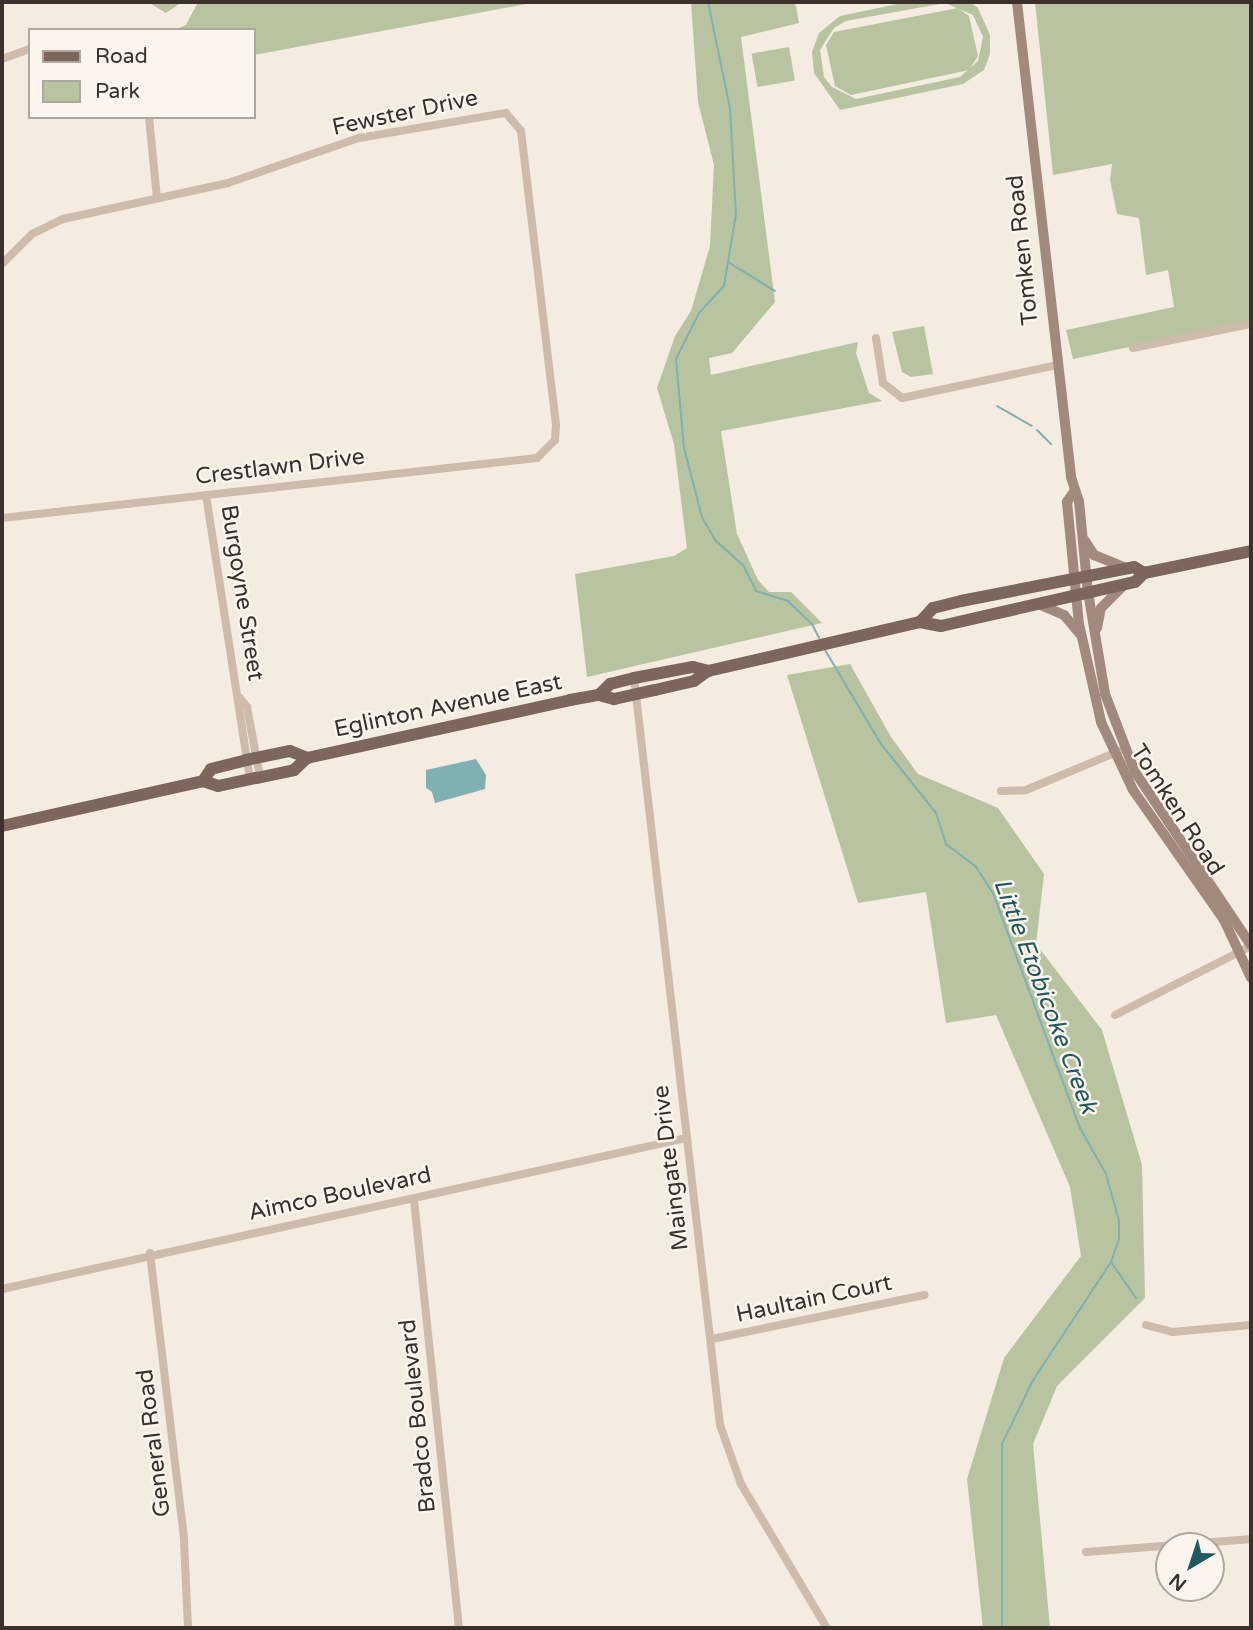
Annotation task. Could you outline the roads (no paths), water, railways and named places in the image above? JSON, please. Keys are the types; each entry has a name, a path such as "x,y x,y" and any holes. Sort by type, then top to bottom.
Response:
{"main road":[{"name":"Tomken Road","path":"1017,2 1057,365 1073,493 1079,500 1084,539 1081,576"},
{"name":"Tomken Road","path":"1073,493 1067,502 1081,576 1081,636 1090,687 1147,810 1210,898 1251,978"},
{"path":"1084,539 1094,555 1128,569"},
{"name":"Eglinton Avenue East","path":"2,826 203,781 218,786 255,778 294,769 307,758 599,695 614,699 694,681 708,671 815,649 920,622 941,626 1125,584 1144,573 1251,551"},
{"name":"Eglinton Avenue East","path":"920,622 933,608 1081,576 1128,569 1144,573"},
{"path":"1095,637 1101,608 1125,584"},
{"name":"Tomken Road","path":"1082,593 1095,637 1118,751 1223,898 1251,946"},
{"path":"1035,603 1064,614 1081,636"},
{"name":"Eglinton Avenue East","path":"599,695 610,684 634,678 693,667 708,671"},
{"name":"Eglinton Avenue East","path":"203,781 211,769 252,759 290,751 307,758"}],"street":[{"path":"2,60 28,50"},
{"name":"Fewster Drive","path":"2,264 48,223 228,183 359,138 498,112 511,117 521,131 555,440"},
{"path":"149,119 157,198"},
{"path":"1133,348 1251,324"},
{"path":"876,338 883,383 902,398 1057,365"},
{"name":"Crestlawn Drive","path":"2,518 537,458 555,440"},
{"name":"Burgoyne Street","path":"206,495 239,697 247,707 255,778"},
{"name":"Maingate Drive","path":"634,678 638,693 720,1425 732,1464 827,1628"},
{"path":"1001,790 1026,790 1118,751"},
{"path":"1115,1016 1251,946"},
{"name":"Aimco Boulevard","path":"2,1289 150,1253 414,1200 686,1138"},
{"name":"Bradco Boulevard","path":"414,1200 459,1628"},
{"name":"General Road","path":"150,1253 181,1515 188,1628"},
{"name":"Haultain Court","path":"712,1339 925,1295"},
{"path":"1146,1325 1172,1332 1251,1325"},
{"path":"1086,1552 1251,1539"}],"water":[{"path":"476,759 486,775 485,789 435,803 432,792 426,788 426,770"}],"waterway":[{"name":"Little Etobicoke Creek","path":"708,2 730,108 736,214 724,286 699,313 676,359 684,448 702,517 716,541 743,565 756,591 788,601 812,624 819,638"},
{"path":"728,262 775,291"},
{"path":"997,406 1032,426"},
{"path":"1037,430 1051,444"},
{"name":"Little Etobicoke Creek","path":"825,650 881,744 936,813 946,844 976,867 993,893 1080,1128 1106,1174 1119,1221 1119,1239 1111,1262 1032,1382 1002,1444 1002,1628"},
{"path":"1111,1262 1136,1298"}]}
